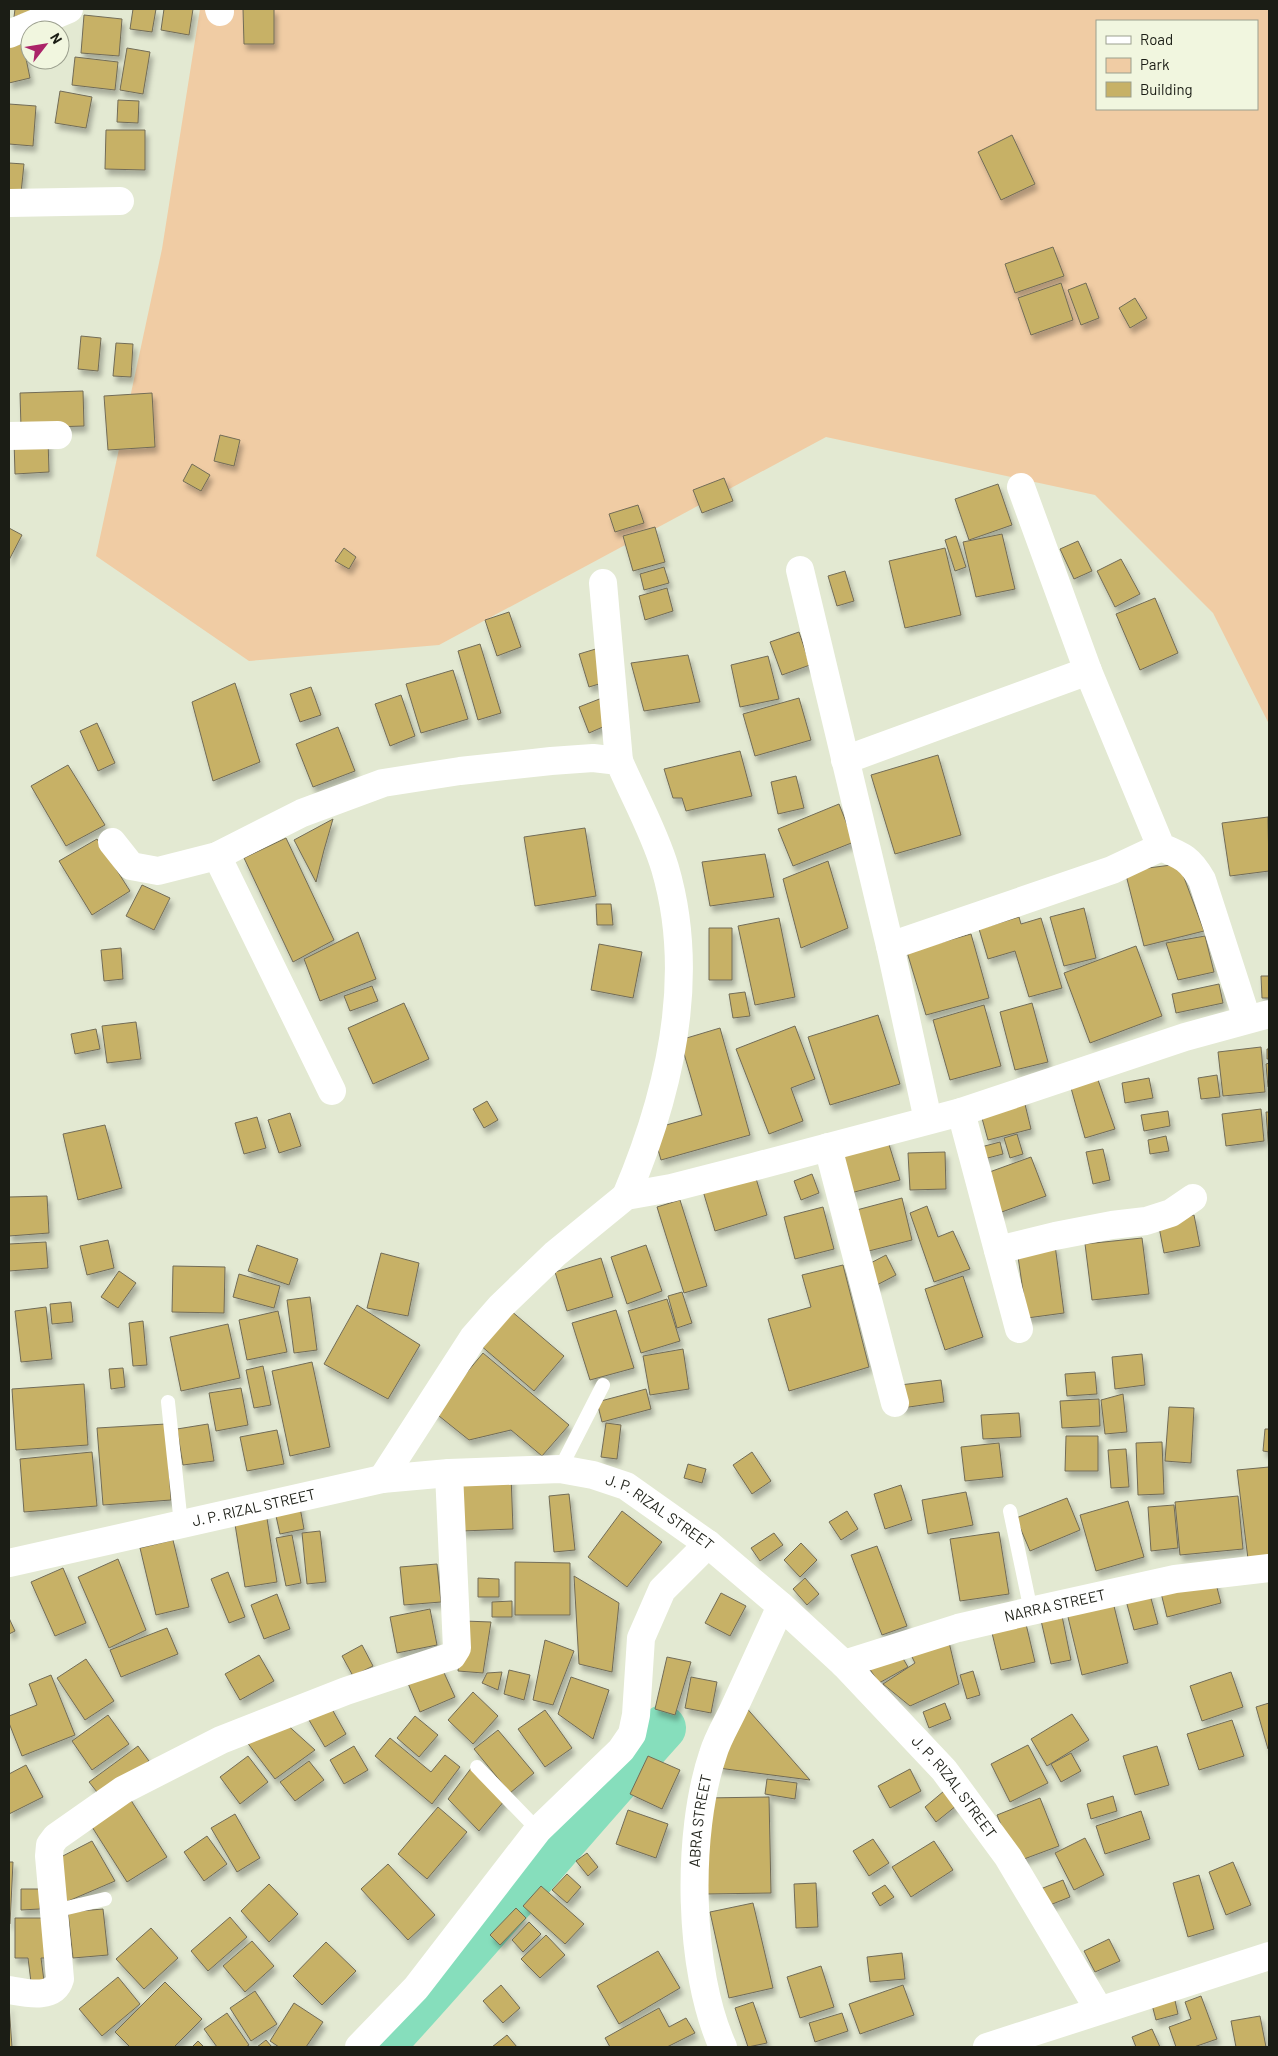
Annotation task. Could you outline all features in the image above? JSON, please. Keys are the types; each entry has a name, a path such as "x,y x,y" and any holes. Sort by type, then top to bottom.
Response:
{"street":[{"path":"9,34 69,9"},
{"path":"9,203 120,201"},
{"path":"9,436 58,435"},
{"path":"626,1196 671,1188 961,1112 1185,1037 1258,1016 1202,880 1193,865 1184,857 1161,847 1088,671 1021,487"},
{"path":"800,570 890,946 928,1120"},
{"path":"382,1479 473,1338 501,1306 556,1254 626,1196 647,1145 659,1100 679,992 680,951 674,909 665,868 619,761 603,583"},
{"path":"845,760 1088,671"},
{"path":"112,842 131,866 158,871 217,856 302,814 383,783 460,771 550,761 594,758 619,761"},
{"path":"890,946 1112,870 1161,847"},
{"path":"217,856 332,1091"},
{"path":"961,1112 1020,1329"},
{"path":"828,1147 895,1403"},
{"path":"998,1250 1054,1236 1112,1225 1146,1221 1171,1213 1193,1198"},
{"name":"J. P. RIZAL STREET","path":"9,1563 382,1479 450,1473 560,1469 593,1475 626,1486 708,1544 781,1606 844,1664 944,1770 1008,1857 1099,2010"},
{"path":"20,1992 51,1992 58,1986 60,1979 49,1856 50,1845 56,1837 123,1790 230,1737 346,1691 452,1656 457,1648 450,1473"},
{"path":"359,2047 416,1988 538,1830 621,1750 632,1734 636,1714 641,1638 662,1590 708,1544"},
{"name":"NARRA STREET","path":"844,1664 958,1628 1031,1611 1175,1579 1269,1568"},
{"name":"ABRA STREET","path":"723,2047 706,1996 700,1956 694,1866 698,1813 713,1753 781,1606"},
{"path":"996,2046 1099,2010 1269,1956"}],"lane":[{"path":"560,1469 603,1385"},
{"path":"168,1402 181,1524"},
{"path":"1010,1511 1031,1611"},
{"path":"477,1767 538,1830"},
{"path":"54,1911 105,1899"}],"green space":[{"path":"200,9 1269,9 1269,724 1213,613 1095,495 826,437 439,645 249,661 96,556 162,249"}],"building":[{"path":"15,9 38,9 14,17"},
{"path":"133,9 156,9 152,32 130,29"},
{"path":"164,9 193,9 189,35 161,30"},
{"path":"243,9 274,9 274,44 244,44"},
{"path":"84,15 122,19 119,56 81,53"},
{"path":"20,44 20,70 28,70 30,78 9,83 9,46"},
{"path":"127,48 150,52 143,94 120,90"},
{"path":"75,57 118,62 115,90 72,85"},
{"path":"60,91 92,97 86,128 55,123"},
{"path":"118,100 139,101 138,123 117,122"},
{"path":"9,104 36,106 33,146 9,144"},
{"path":"106,130 145,130 145,170 105,169"},
{"path":"1012,135 1035,184 1001,200 978,152"},
{"path":"9,163 24,164 21,193 9,192"},
{"path":"1053,247 1064,276 1015,293 1005,264"},
{"path":"1061,283 1073,320 1031,335 1018,298"},
{"path":"1086,283 1099,318 1081,325 1068,290"},
{"path":"1135,298 1147,318 1130,328 1119,308"},
{"path":"81,336 101,338 98,371 78,369"},
{"path":"116,343 133,344 131,377 113,376"},
{"path":"83,391 84,426 21,428 20,393"},
{"path":"152,393 155,447 108,450 104,396"},
{"path":"220,435 240,440 234,466 214,461"},
{"path":"48,439 49,472 15,474 14,440"},
{"path":"192,464 210,475 201,491 183,481"},
{"path":"724,478 733,501 702,513 693,490"},
{"path":"998,484 1012,525 969,540 955,499"},
{"path":"638,505 644,523 615,532 609,514"},
{"path":"655,527 665,562 633,571 623,536"},
{"path":"9,528 22,535 9,560"},
{"path":"1002,534 1015,589 976,597 963,542"},
{"path":"956,536 966,567 955,571 945,540"},
{"path":"1078,541 1092,571 1074,579 1060,549"},
{"path":"344,548 356,557 349,569 335,561"},
{"path":"945,548 961,615 905,628 889,561"},
{"path":"1121,559 1140,594 1115,607 1097,571"},
{"path":"664,567 669,583 644,590 640,574"},
{"path":"845,571 854,601 837,606 828,576"},
{"path":"667,588 673,611 645,620 639,596"},
{"path":"1155,598 1178,653 1140,670 1116,614"},
{"path":"509,612 521,647 497,656 485,620"},
{"path":"799,632 810,665 782,675 770,642"},
{"path":"480,644 501,713 478,720 458,651"},
{"path":"599,648 609,681 589,687 579,654"},
{"path":"688,655 700,702 644,711 631,663"},
{"path":"768,656 779,699 740,707 731,665"},
{"path":"453,670 468,719 421,733 406,684"},
{"path":"235,683 260,762 213,781 192,702"},
{"path":"311,687 321,715 300,722 290,694"},
{"path":"401,695 415,736 390,746 375,704"},
{"path":"602,698 612,723 589,733 579,707"},
{"path":"799,698 811,740 755,756 743,714"},
{"path":"97,723 115,763 98,771 80,731"},
{"path":"338,727 355,771 313,787 296,744"},
{"path":"740,751 752,796 686,811 682,798 673,798 664,769"},
{"path":"938,755 961,835 895,854 871,775"},
{"path":"68,765 105,825 66,846 31,786"},
{"path":"796,776 804,808 778,814 771,782"},
{"path":"839,804 854,842 793,866 778,829"},
{"path":"1268,817 1269,871 1230,876 1222,823"},
{"path":"333,819 324,850 316,882 294,840"},
{"path":"585,828 596,896 535,906 524,837"},
{"path":"286,838 334,940 293,962 244,858"},
{"path":"97,839 130,891 92,915 59,861"},
{"path":"765,854 774,897 710,906 702,862"},
{"path":"828,861 848,928 801,948 783,879"},
{"path":"1179,864 1204,931 1144,946 1125,871"},
{"path":"142,885 170,898 154,930 126,916"},
{"path":"596,904 611,904 613,925 597,925"},
{"path":"1084,908 1096,958 1064,966 1050,917"},
{"path":"1019,917 1021,924 1041,918 1062,988 1029,997 1015,951 988,959 979,929"},
{"path":"779,918 795,997 755,1005 738,926"},
{"path":"709,928 732,928 732,980 709,980"},
{"path":"358,932 376,979 320,1001 304,959"},
{"path":"971,934 989,998 926,1015 907,952"},
{"path":"1205,936 1214,972 1178,980 1166,943"},
{"path":"599,944 642,952 633,998 591,990"},
{"path":"1136,946 1162,1016 1090,1043 1064,973"},
{"path":"121,948 123,979 104,981 101,950"},
{"path":"1261,976 1269,976 1269,998 1262,998"},
{"path":"1219,984 1223,1003 1176,1013 1172,994"},
{"path":"372,986 378,1001 350,1011 344,996"},
{"path":"745,992 750,1016 733,1018 729,994"},
{"path":"404,1003 429,1059 373,1084 348,1028"},
{"path":"1032,1003 1048,1062 1015,1070 1000,1012"},
{"path":"984,1005 1001,1066 950,1080 933,1020"},
{"path":"878,1015 900,1084 830,1105 808,1037"},
{"path":"136,1022 141,1059 107,1063 102,1026"},
{"path":"795,1026 815,1079 791,1088 803,1121 769,1134 736,1049"},
{"path":"720,1028 750,1135 661,1160 652,1129 702,1115 680,1040"},
{"path":"96,1029 100,1049 75,1054 71,1034"},
{"path":"1261,1047 1265,1092 1223,1096 1218,1052"},
{"path":"1267,1049 1269,1049 1269,1059 1267,1059"},
{"path":"1269,1063 1269,1087 1268,1087 1266,1064"},
{"path":"1217,1075 1220,1097 1201,1099 1198,1078"},
{"path":"1097,1077 1115,1129 1085,1138 1071,1088"},
{"path":"1149,1078 1153,1098 1125,1103 1122,1083"},
{"path":"1023,1096 1031,1129 988,1140 980,1111"},
{"path":"487,1101 498,1120 484,1128 473,1109"},
{"path":"1261,1109 1264,1141 1226,1146 1222,1114"},
{"path":"1168,1111 1170,1126 1144,1131 1141,1115"},
{"path":"1266,1112 1269,1112 1269,1153"},
{"path":"290,1113 301,1146 279,1153 268,1120"},
{"path":"257,1117 266,1148 244,1154 235,1123"},
{"path":"105,1125 122,1188 78,1200 63,1134"},
{"path":"1017,1134 1023,1154 1010,1158 1004,1138"},
{"path":"1166,1136 1169,1151 1150,1154 1148,1140"},
{"path":"887,1138 900,1180 847,1194 835,1152"},
{"path":"1000,1142 1003,1154 984,1159 981,1147"},
{"path":"1103,1149 1110,1180 1093,1184 1086,1152"},
{"path":"945,1152 946,1189 910,1190 908,1153"},
{"path":"1031,1157 1046,1196 999,1213 984,1174"},
{"path":"812,1174 819,1193 801,1200 794,1181"},
{"path":"755,1175 767,1215 715,1231 703,1191"},
{"path":"47,1196 49,1233 9,1236 9,1197"},
{"path":"902,1198 912,1240 861,1253 849,1212"},
{"path":"680,1200 707,1286 684,1293 657,1207"},
{"path":"927,1206 938,1237 953,1231 970,1269 934,1282 910,1213"},
{"path":"823,1207 834,1249 795,1259 784,1217"},
{"path":"1194,1215 1200,1246 1164,1253 1158,1222"},
{"path":"1142,1238 1149,1294 1092,1300 1085,1244"},
{"path":"108,1240 114,1268 87,1275 80,1246"},
{"path":"46,1242 48,1268 9,1271 9,1244"},
{"path":"257,1245 298,1259 289,1285 248,1271"},
{"path":"646,1245 662,1291 627,1304 611,1257"},
{"path":"1055,1245 1064,1313 1027,1318 1017,1250"},
{"path":"381,1253 419,1263 408,1316 367,1308"},
{"path":"886,1255 896,1275 873,1287 863,1267"},
{"path":"601,1258 613,1297 567,1311 555,1272"},
{"path":"843,1265 869,1367 789,1391 768,1319 811,1307 802,1275"},
{"path":"173,1266 225,1267 224,1313 172,1312"},
{"path":"119,1271 136,1283 118,1308 101,1297"},
{"path":"239,1274 280,1286 274,1308 233,1297"},
{"path":"963,1276 983,1337 945,1350 925,1289"},
{"path":"682,1292 692,1323 677,1328 668,1296"},
{"path":"310,1297 317,1350 294,1353 287,1300"},
{"path":"667,1299 680,1341 641,1353 628,1311"},
{"path":"71,1302 73,1322 52,1324 50,1304"},
{"path":"357,1305 420,1345 388,1399 324,1364"},
{"path":"46,1307 52,1359 21,1362 15,1311"},
{"path":"510,1310 564,1356 534,1391 480,1345"},
{"path":"616,1310 634,1368 590,1380 572,1323"},
{"path":"278,1311 287,1352 247,1360 239,1320"},
{"path":"143,1321 147,1365 133,1366 129,1323"},
{"path":"228,1324 240,1378 181,1391 170,1337"},
{"path":"683,1349 689,1389 650,1395 643,1356"},
{"path":"483,1353 569,1425 542,1456 511,1430 469,1440 434,1412"},
{"path":"1142,1354 1145,1385 1115,1389 1112,1357"},
{"path":"312,1362 330,1447 290,1456 272,1371"},
{"path":"263,1366 271,1405 254,1408 246,1370"},
{"path":"123,1368 125,1387 111,1389 109,1369"},
{"path":"1095,1372 1097,1394 1067,1396 1065,1374"},
{"path":"941,1380 944,1402 902,1408 900,1385"},
{"path":"84,1384 88,1445 16,1450 12,1389"},
{"path":"241,1388 248,1425 216,1431 209,1393"},
{"path":"646,1389 651,1409 602,1422 597,1402"},
{"path":"1123,1394 1127,1432 1105,1434 1101,1400"},
{"path":"1099,1399 1100,1426 1062,1428 1060,1401"},
{"path":"1169,1407 1194,1408 1191,1463 1165,1461"},
{"path":"1019,1413 1021,1437 983,1439 981,1415"},
{"path":"606,1423 621,1425 617,1459 601,1457"},
{"path":"166,1424 171,1500 103,1505 97,1428"},
{"path":"208,1424 214,1461 183,1465 177,1429"},
{"path":"1265,1429 1269,1429 1269,1452 1263,1451"},
{"path":"277,1430 284,1464 247,1471 240,1437"},
{"path":"1066,1436 1098,1436 1098,1471 1065,1471"},
{"path":"1162,1442 1164,1494 1138,1495 1136,1443"},
{"path":"999,1443 1003,1477 965,1481 961,1447"},
{"path":"1126,1449 1129,1487 1111,1488 1108,1450"},
{"path":"92,1452 97,1506 24,1512 20,1459"},
{"path":"752,1452 771,1481 752,1494 733,1465"},
{"path":"688,1464 706,1469 702,1483 684,1478"},
{"path":"1269,1467 1269,1557 1248,1559 1237,1470"},
{"path":"511,1475 513,1529 462,1531 459,1477"},
{"path":"901,1485 912,1520 885,1529 874,1494"},
{"path":"966,1492 973,1525 928,1534 922,1500"},
{"path":"569,1494 575,1550 554,1552 549,1496"},
{"path":"1238,1496 1243,1549 1180,1555 1175,1502"},
{"path":"1067,1498 1080,1530 1030,1551 1016,1518"},
{"path":"1128,1501 1144,1557 1096,1571 1080,1515"},
{"path":"299,1502 304,1529 280,1534 274,1507"},
{"path":"1174,1505 1178,1548 1151,1551 1148,1507"},
{"path":"622,1511 662,1542 627,1587 588,1557"},
{"path":"847,1511 858,1529 841,1540 829,1522"},
{"path":"266,1512 277,1582 245,1587 234,1518"},
{"path":"320,1531 326,1582 307,1584 302,1533"},
{"path":"999,1532 1009,1594 960,1601 950,1539"},
{"path":"774,1533 783,1545 760,1561 751,1548"},
{"path":"292,1535 301,1583 286,1586 276,1538"},
{"path":"173,1540 189,1607 156,1615 140,1548"},
{"path":"801,1543 817,1560 800,1577 784,1560"},
{"path":"877,1546 907,1626 882,1635 851,1555"},
{"path":"118,1559 146,1630 109,1648 78,1577"},
{"path":"515,1562 570,1563 570,1615 515,1615"},
{"path":"437,1564 441,1602 404,1605 400,1567"},
{"path":"63,1568 86,1623 55,1636 31,1582"},
{"path":"228,1572 245,1617 229,1623 211,1579"},
{"path":"574,1576 619,1603 612,1672 579,1664"},
{"path":"1214,1576 1221,1603 1167,1617 1160,1589"},
{"path":"478,1578 499,1579 499,1597 478,1597"},
{"path":"805,1578 819,1594 807,1605 793,1589"},
{"path":"1149,1591 1158,1624 1134,1630 1125,1597"},
{"path":"721,1593 746,1606 730,1636 705,1623"},
{"path":"277,1594 290,1629 264,1639 251,1605"},
{"path":"512,1601 512,1617 492,1617 492,1602"},
{"path":"1113,1602 1128,1663 1082,1675 1067,1613"},
{"path":"430,1609 437,1645 397,1653 390,1617"},
{"path":"1061,1611 1071,1660 1051,1664 1040,1616"},
{"path":"9,1618 15,1631 9,1634"},
{"path":"464,1621 491,1622 483,1673 458,1671"},
{"path":"1026,1624 1035,1662 1001,1670 992,1633"},
{"path":"167,1628 178,1654 121,1677 110,1650"},
{"path":"948,1638 959,1684 910,1706 883,1684 915,1663 909,1651"},
{"path":"545,1640 574,1651 553,1705 533,1700"},
{"path":"362,1645 373,1666 353,1676 342,1656"},
{"path":"897,1648 908,1667 879,1683 865,1662"},
{"path":"259,1655 274,1681 240,1700 225,1674"},
{"path":"667,1657 691,1662 675,1715 655,1709"},
{"path":"86,1659 114,1701 85,1720 57,1678"},
{"path":"441,1666 455,1697 420,1712 407,1681"},
{"path":"509,1670 530,1675 524,1700 504,1694"},
{"path":"973,1671 980,1695 967,1699 960,1675"},
{"path":"502,1672 498,1690 482,1683 487,1673"},
{"path":"1231,1672 1243,1707 1202,1721 1190,1686"},
{"path":"51,1675 75,1735 22,1756 9,1723 9,1716 37,1705 29,1684"},
{"path":"571,1677 609,1690 593,1739 558,1714"},
{"path":"691,1677 717,1682 711,1713 685,1708"},
{"path":"473,1692 498,1716 473,1744 448,1720"},
{"path":"328,1702 346,1734 325,1747 306,1715"},
{"path":"945,1703 951,1719 929,1728 923,1712"},
{"path":"1269,1703 1269,1749 1268,1749 1256,1707"},
{"path":"743,1704 810,1780 718,1768"},
{"path":"545,1710 572,1748 545,1767 518,1729"},
{"path":"1072,1714 1089,1740 1047,1766 1031,1739"},
{"path":"108,1715 129,1744 92,1770 72,1741"},
{"path":"415,1716 438,1735 419,1757 397,1738"},
{"path":"1232,1720 1244,1756 1199,1770 1187,1734"},
{"path":"283,1721 315,1750 275,1779 246,1741"},
{"path":"498,1730 534,1773 510,1793 474,1749"},
{"path":"390,1738 431,1772 445,1755 460,1767 432,1804 375,1756"},
{"path":"1028,1745 1048,1783 1010,1802 991,1764"},
{"path":"138,1746 149,1761 101,1797 89,1782"},
{"path":"354,1746 368,1770 344,1784 330,1760"},
{"path":"1157,1746 1169,1785 1135,1795 1123,1756"},
{"path":"1071,1753 1081,1771 1061,1782 1051,1764"},
{"path":"248,1756 268,1782 240,1804 220,1777"},
{"path":"648,1756 680,1770 662,1809 630,1794"},
{"path":"309,1761 324,1780 295,1801 280,1782"},
{"path":"26,1765 43,1797 9,1814 9,1774"},
{"path":"472,1767 505,1800 479,1831 448,1799"},
{"path":"910,1769 921,1791 890,1808 878,1786"},
{"path":"767,1779 797,1783 795,1799 765,1794"},
{"path":"944,1791 956,1806 936,1822 925,1807"},
{"path":"127,1794 167,1857 127,1882 87,1819"},
{"path":"1113,1796 1117,1811 1091,1819 1087,1804"},
{"path":"769,1797 771,1893 706,1894 704,1798"},
{"path":"1040,1798 1059,1846 1016,1862 997,1815"},
{"path":"438,1807 467,1832 427,1879 398,1854"},
{"path":"628,1810 668,1824 656,1858 616,1844"},
{"path":"1141,1811 1150,1839 1105,1854 1096,1826"},
{"path":"235,1814 260,1858 237,1872 211,1828"},
{"path":"207,1836 227,1864 204,1881 184,1852"},
{"path":"1085,1838 1104,1875 1074,1890 1055,1853"},
{"path":"873,1839 889,1863 869,1876 853,1851"},
{"path":"92,1841 115,1881 66,1902 55,1860"},
{"path":"934,1841 953,1870 911,1897 892,1867"},
{"path":"587,1853 598,1867 588,1876 576,1861"},
{"path":"9,1862 13,1862 10,1924 9,1924"},
{"path":"1233,1862 1251,1905 1226,1915 1209,1872"},
{"path":"388,1864 435,1915 408,1940 361,1889"},
{"path":"567,1874 581,1887 567,1903 552,1890"},
{"path":"1199,1875 1214,1929 1188,1937 1173,1883"},
{"path":"1063,1880 1070,1897 1045,1907 1038,1890"},
{"path":"816,1883 818,1927 796,1928 794,1884"},
{"path":"269,1884 298,1914 269,1942 241,1911"},
{"path":"885,1885 894,1897 880,1906 872,1893"},
{"path":"541,1886 584,1924 565,1944 523,1906"},
{"path":"21,1889 40,1889 40,1909 21,1910"},
{"path":"753,1903 773,1988 729,1998 710,1912"},
{"path":"516,1908 526,1918 500,1945 490,1935"},
{"path":"103,1909 108,1955 73,1958 68,1912"},
{"path":"230,1917 247,1937 208,1971 191,1951"},
{"path":"15,1918 49,1918 49,1958 41,1958 44,1981 31,1982 28,1958 15,1958"},
{"path":"529,1922 541,1934 523,1952 512,1940"},
{"path":"151,1928 178,1958 144,1989 116,1959"},
{"path":"546,1935 565,1955 540,1978 521,1959"},
{"path":"1109,1939 1120,1961 1095,1972 1084,1951"},
{"path":"252,1941 274,1966 245,1992 223,1966"},
{"path":"326,1942 356,1971 322,2005 293,1976"},
{"path":"658,1951 680,1988 619,2024 597,1986"},
{"path":"902,1953 905,1979 870,1982 867,1957"},
{"path":"821,1966 834,2007 800,2018 787,1977"},
{"path":"118,1977 140,2004 102,2036 79,2009"},
{"path":"165,1982 202,2019 174,2047 130,2047 115,2032"},
{"path":"501,1985 520,2008 503,2023 483,2001"},
{"path":"903,1985 914,2015 860,2034 849,2004"},
{"path":"255,1991 277,2024 251,2041 230,2008"},
{"path":"1174,1996 1178,2014 1156,2020 1151,2001"},
{"path":"1201,1996 1217,2039 1194,2047 1176,2047 1169,2027 1191,2019 1185,2002"},
{"path":"753,2002 767,2043 748,2047 735,2008"},
{"path":"294,2003 323,2022 306,2047 279,2047 270,2041"},
{"path":"9,2005 12,2047 9,2047"},
{"path":"659,2008 669,2027 686,2018 695,2033 667,2047 610,2047 605,2038"},
{"path":"227,2013 249,2045 246,2047 217,2047 204,2029"},
{"path":"842,2013 848,2031 815,2042 809,2023"},
{"path":"1260,2016 1266,2047 1236,2047 1231,2021"},
{"path":"1152,2029 1160,2047 1136,2047 1132,2037"},
{"path":"507,2035 517,2047 492,2047"},
{"path":"266,2040 272,2047 257,2047"},
{"path":"198,2041 204,2047 192,2047"}],"waterway":[{"path":"381,2047 663,1728"}]}
